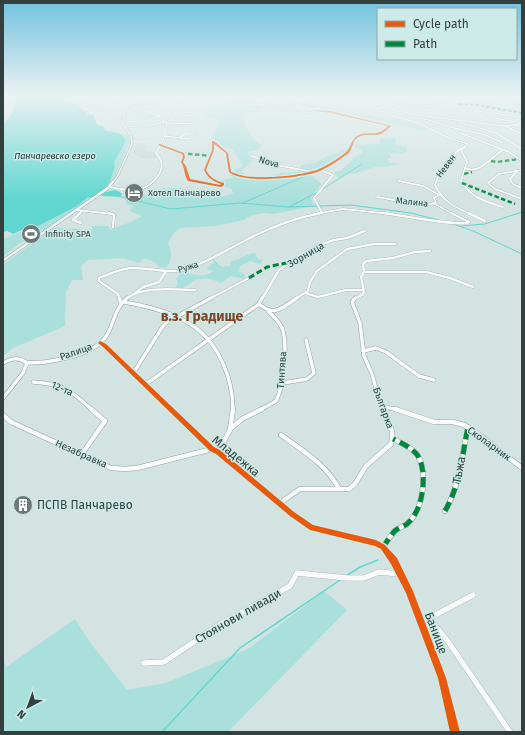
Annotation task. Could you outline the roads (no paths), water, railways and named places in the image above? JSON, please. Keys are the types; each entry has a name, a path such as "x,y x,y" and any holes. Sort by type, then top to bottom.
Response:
{"street":[{"path":"3,261 80,210 109,187 117,177 132,142 127,130"},
{"path":"109,187 139,190 146,188 161,170 161,162 156,153 165,136 166,130"},
{"path":"159,146 183,154 184,157 182,162 185,165 189,180 221,186 223,184 213,181 205,170 213,150 212,143 214,142 227,153 230,172 237,176 251,179 284,177 320,170 348,152 353,140 357,137 380,134 385,130"},
{"name":"Невен","path":"433,130 449,138 468,144 457,151 455,156 448,161 436,179 435,185 439,195"},
{"path":"457,130 460,133 503,150 522,161"},
{"path":"466,130 495,138 503,143"},
{"path":"490,130 496,132 522,149"},
{"path":"179,138 189,132"},
{"path":"165,136 190,139 196,134"},
{"path":"132,142 162,142"},
{"path":"463,148 462,152 467,162 461,180 464,187 480,199 503,207"},
{"path":"465,168 472,172 488,163 495,158 498,152 503,150"},
{"name":"Nova","path":"252,156 262,161 292,169 311,172"},
{"path":"320,170 333,176 325,182 324,186 314,196 314,199 322,213"},
{"path":"522,170 504,173 491,179 488,183 495,189 522,199"},
{"path":"517,171 510,180 522,188"},
{"path":"399,181 423,186 439,195 452,205 485,221"},
{"name":"Малина","path":"377,197 435,204 436,203 433,199 439,195"},
{"name":"Ружа","path":"122,303 118,294 99,281 99,278 117,270 130,268 178,271 234,248 248,239 304,216 350,208 447,223 465,224 469,222 435,204"},
{"path":"80,210 73,220 82,223"},
{"path":"80,210 102,211 114,215 113,227"},
{"name":"Зорница","path":"146,384 259,304 280,270 297,258 319,245 334,240 347,238 365,231"},
{"path":"268,311 276,310 305,293 310,289 310,282 317,271 347,249 374,244 395,244"},
{"path":"305,293 318,297 346,290 364,290 361,277 364,272 363,266 366,261 393,258 416,252 430,251"},
{"path":"364,272 368,270 382,273 426,272 450,278 473,287"},
{"path":"122,303 143,287 159,282 166,271"},
{"path":"134,372 163,326 174,317 249,278"},
{"path":"134,295 150,290 196,290"},
{"name":"Българка","path":"280,503 300,489 349,489 353,487 366,466 391,444 393,439 392,432 381,406 372,374 363,350 360,323 352,302 354,299 362,295 364,290"},
{"path":"122,303 174,317 196,328 208,341 221,361 232,394 230,430 218,452"},
{"name":"Ралица","path":"3,363 15,358 27,363 49,362 75,354 100,343 108,334 116,310 122,303"},
{"name":"Тинтява","path":"230,430 238,421 276,401 280,396 283,383 282,330 268,311 259,304"},
{"path":"283,383 302,382 311,377 314,373 306,340"},
{"name":"Младежка","path":"100,343 134,372 212,449 218,452 292,514 312,528 376,543 383,547"},
{"path":"363,350 376,348 386,352 419,376 434,380"},
{"path":"3,398 5,393 24,371 27,363"},
{"name":"12-та","path":"33,382 51,383 73,392 105,421 82,454"},
{"name":"Скопарник","path":"381,406 405,411 430,421 450,421 468,428 522,468"},
{"name":"Незабравка","path":"3,415 12,422 107,467 128,470 212,449"},
{"name":"Тъжа","path":"445,511 452,501 468,428"},
{"path":"281,435 305,452 325,470 337,482 339,489"},
{"path":"383,547 396,530 409,523 420,507 423,490 423,474 418,456 404,444 393,439"},
{"name":"Банище","path":"383,547 394,561 422,622 442,678 455,732"},
{"name":"Стоянови ливади","path":"144,663 164,662 219,625 290,586 297,573 347,578 364,578 379,572 400,574"},
{"path":"422,622 473,595"},
{"path":"422,622 432,622 447,640 510,732"}],"water":[{"name":"Панчаревско езеро","path":"3,130 107,130 120,133 124,137 126,141 114,162 115,167 109,184 104,189 106,192 114,190 118,191 122,194 121,197 103,196 97,194 92,198 88,197 77,206 36,227 22,230 13,234 7,231 3,232"}],"waterway":[{"path":"321,190 362,164"},
{"path":"243,203 312,173"},
{"path":"289,207 318,192"},
{"path":"121,197 171,209 240,203 289,207"},
{"path":"289,207 351,205 411,213 442,221"},
{"path":"461,226 485,224 522,212"},
{"path":"453,224 473,231 522,254"},
{"path":"346,576 360,567 378,560"},
{"path":"162,732 240,648 340,580"}],"place":[{"name":"Хотел Панчарево","path":"134,193"},
{"name":"Infinity SPA","path":"31,234"},
{"name":"ПСПВ Панчарево","path":"23,505"}],"district":[{"name":"в.з. Градище","path":"202,316"}]}
